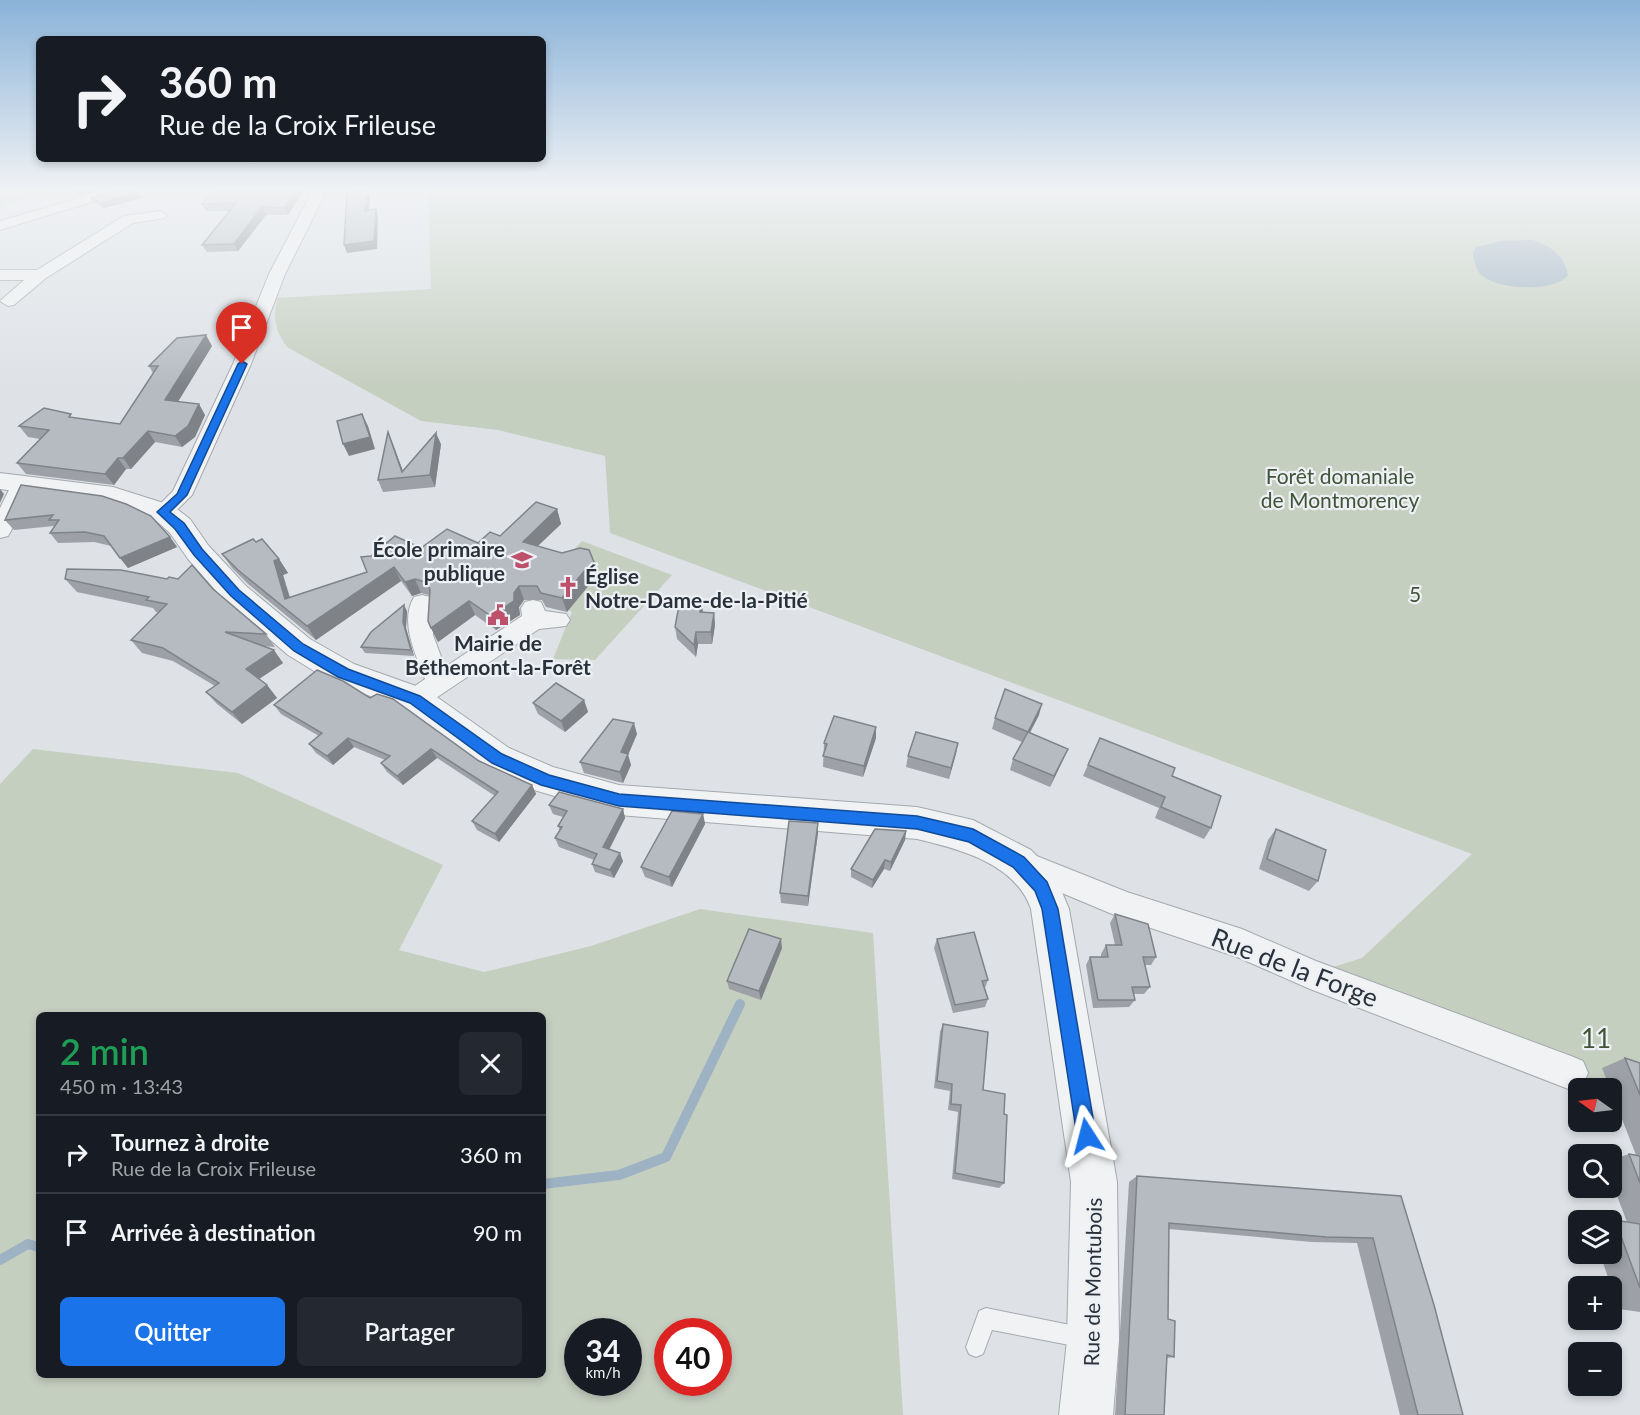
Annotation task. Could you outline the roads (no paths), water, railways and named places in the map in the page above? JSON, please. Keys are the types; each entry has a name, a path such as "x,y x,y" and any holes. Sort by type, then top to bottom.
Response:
{"street":[{"path":"8,301 40,275 73,254"},
{"path":"0,531 11,483 113,496 163,512 182,495 242,364 277,274 287,254"},
{"path":"0,274 40,275"},
{"name":"Rue de Montubois","path":"163,512 180,526 198,552 235,593 299,647 343,673 427,691 497,758 556,783 619,800 917,823 973,836 1018,862 1042,887 1050,909 1094,1182 1093,1340 1086,1415"},
{"path":"422,603 421,635 427,691 542,616"},
{"name":"Rue de la Forge","path":"1018,862 1124,905 1242,944 1320,978 1571,1073"}],"lane":[{"path":"976,1347 986,1318 1093,1340"}],"water":[{"path":"1473,254 1558,254 1564,262 1568,275 1561,281 1550,285 1509,286 1485,278 1475,264"}],"waterway":[{"path":"546,1184 619,1175 666,1157 740,1004"},
{"path":"0,1260 28,1244 36,1246"}],"place":[{"name":"École primaire publique","path":"522,560"},
{"name":"Église Notre-Dame-de-la-Pitié","path":"568,587"},
{"name":"Mairie de Béthemont-la-Forêt","path":"498,615"}],"park label":[{"name":"Forêt domaniale de Montmorency","path":"1340,487"},
{"name":"5","path":"1415,593"},
{"name":"11","path":"1596,1038"}]}
